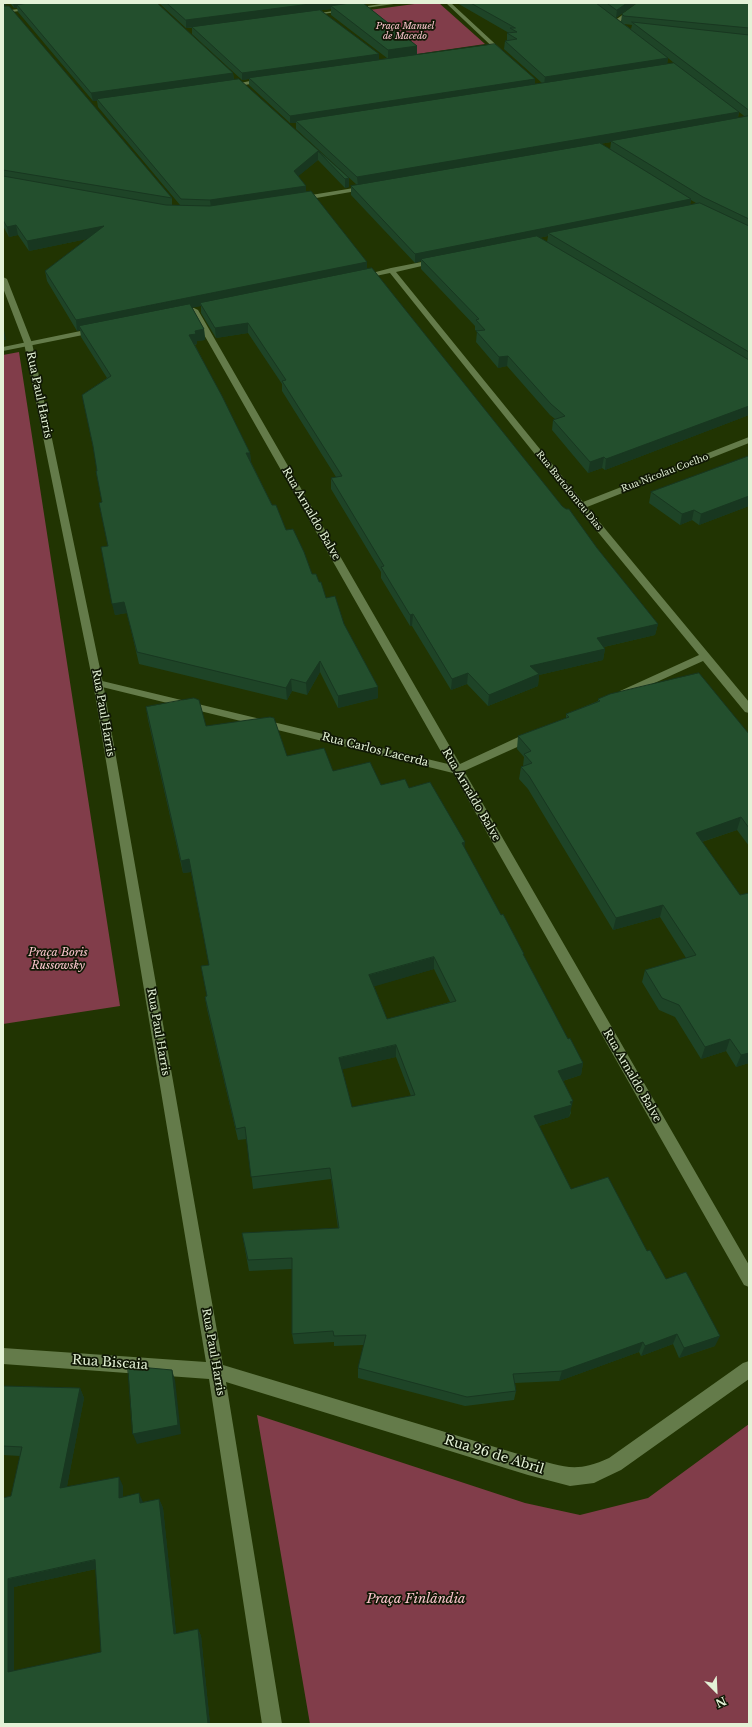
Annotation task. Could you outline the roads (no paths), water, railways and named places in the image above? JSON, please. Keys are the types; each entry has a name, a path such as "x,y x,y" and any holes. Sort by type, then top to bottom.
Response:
{"street":[{"path":"299,16 399,3"},
{"path":"448,3 507,58"},
{"path":"616,22 642,3"},
{"path":"7,5 17,17"},
{"path":"3,12 43,7"},
{"path":"322,13 328,18"},
{"path":"609,17 621,26"},
{"path":"488,48 496,47"},
{"path":"235,79 246,89"},
{"path":"225,86 272,79"},
{"path":"352,184 357,190"},
{"path":"289,201 373,187"},
{"path":"353,278 445,260"},
{"name":"Rua Bartolomeu Dias","path":"391,270 581,506 749,709"},
{"name":"Rua Paul Harris","path":"3,279 28,343 98,684 216,1371 272,1724"},
{"name":"Rua Arnaldo Balve","path":"194,310 749,1280"},
{"path":"3,349 104,328"},
{"name":"Rua Nicolau Coelho","path":"581,506 749,440"},
{"path":"613,698 705,656"},
{"name":"Rua Carlos Lacerda","path":"98,684 457,770"},
{"path":"457,770 542,731"},
{"name":"Rua Biscaia","path":"3,1356 216,1371"},
{"name":"Rua 26 de Abril","path":"216,1371 528,1466 570,1477 594,1474 615,1464 749,1369"}],"park label":[{"name":"Praça Manuel de Macedo","path":"405,32"},
{"name":"Praça Boris Russowsky","path":"58,959"},
{"name":"Praça Finlândia","path":"416,1599"}]}
